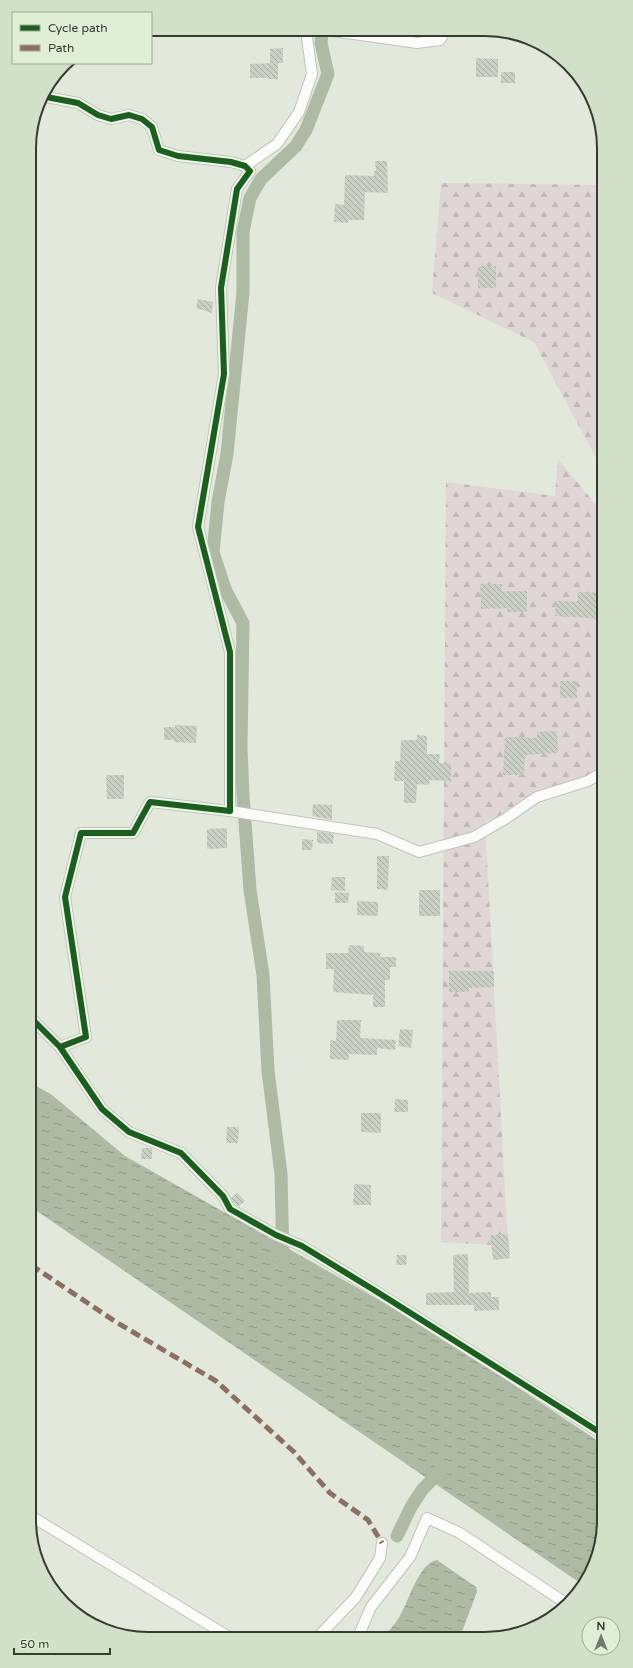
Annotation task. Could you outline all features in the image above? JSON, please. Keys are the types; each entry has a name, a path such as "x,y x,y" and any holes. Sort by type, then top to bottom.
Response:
{"street":[{"path":"245,166 277,144 299,112 312,74 307,36"},
{"path":"373,36 417,43 440,40 442,36"},
{"path":"49,97 78,103 98,115 111,119 129,115 142,120 152,127 159,150 178,156 205,161 232,162 245,166 250,171 237,189 221,288 224,374 198,527 230,652 233,812"},
{"path":"60,1047 86,1037 65,897 81,833 133,833 150,802 257,815 377,834 419,852 474,836 505,819 537,797 588,781 597,776"},
{"path":"36,1023 60,1047 102,1109 129,1132 181,1153 223,1196 230,1209 276,1235 302,1246 597,1431"},
{"path":"360,1632 371,1606 410,1557 426,1518 460,1533 562,1601"},
{"path":"36,1519 221,1632"},
{"path":"323,1632 356,1597 380,1558 382,1543"}],"green space":[{"path":"441,183 597,185 597,460 534,342 432,293"},
{"path":"558,459 597,506 597,777 485,822 508,1246 441,1242 446,482 555,496"}],"water":[{"path":"36,1086 52,1095 125,1156 430,1329 597,1440 597,1527 591,1556 578,1582 36,1210"},
{"path":"437,1560 476,1587 477,1592 462,1632 388,1632 404,1608 415,1583 425,1568"}],"building":[{"path":"283,48 283,63 270,63 270,49"},
{"path":"476,58 498,59 498,77 476,77"},
{"path":"278,63 278,79 250,78 250,64"},
{"path":"501,72 515,72 515,83 501,83"},
{"path":"375,161 387,161 388,193 365,192 364,220 348,220 348,223 334,222 335,204 344,205 345,175 374,176 374,171 376,171"},
{"path":"478,266 496,266 496,288 478,288"},
{"path":"198,299 213,302 212,313 196,308"},
{"path":"480,584 502,584 502,591 527,591 527,612 507,612 507,608 481,609"},
{"path":"578,592 597,593 597,619 555,616 556,601 577,602"},
{"path":"560,681 577,681 577,698 560,698"},
{"path":"175,725 197,726 196,743 164,740 164,727 175,727"},
{"path":"557,731 558,753 525,755 524,775 503,775 505,737 537,738 537,732"},
{"path":"417,735 427,736 427,754 440,754 439,763 451,763 451,781 430,780 429,785 417,784 416,803 404,803 404,781 394,781 395,761 400,761 401,740 417,740"},
{"path":"106,775 124,775 124,799 107,799"},
{"path":"313,804 332,805 332,820 312,816"},
{"path":"227,828 227,848 207,849 207,829"},
{"path":"317,831 334,834 333,844 317,843"},
{"path":"302,839 313,840 312,850 302,850"},
{"path":"377,856 389,856 388,890 377,889"},
{"path":"332,877 345,877 345,891 331,890"},
{"path":"419,890 440,890 440,916 419,916"},
{"path":"335,892 349,893 348,903 335,903"},
{"path":"357,901 378,902 378,916 357,915"},
{"path":"349,945 364,946 364,952 381,953 380,957 396,957 396,967 390,967 390,980 385,980 385,1007 373,1007 373,995 333,992 334,969 326,969 326,953 348,953"},
{"path":"449,971 494,971 494,987 469,988 469,992 449,992"},
{"path":"337,1020 361,1020 360,1038 396,1040 395,1050 377,1048 377,1055 349,1054 349,1060 330,1059 330,1040 336,1041"},
{"path":"400,1029 413,1030 411,1048 398,1046"},
{"path":"395,1099 408,1100 408,1112 394,1112"},
{"path":"361,1113 381,1113 381,1133 361,1132"},
{"path":"227,1127 239,1127 238,1143 226,1143"},
{"path":"142,1148 152,1148 152,1159 141,1159"},
{"path":"354,1184 371,1185 371,1205 353,1205"},
{"path":"237,1192 245,1201 239,1206 235,1204 231,1198"},
{"path":"508,1234 510,1258 493,1260 490,1235"},
{"path":"468,1254 469,1293 491,1292 491,1297 499,1297 499,1310 474,1311 474,1305 426,1305 426,1293 454,1292 453,1255"},
{"path":"397,1255 407,1255 406,1265 396,1265"}],"waterway":[{"path":"283,1262 281,1174 268,1071 263,975 250,890 243,795 241,748 243,623 225,589 213,552 218,502 227,454 243,292 243,232 250,198 261,179 296,146 306,130 328,74 321,43 322,36"},
{"path":"397,1536 411,1507 422,1490 443,1468"}],"marked path":[{"path":"36,1268 116,1322 216,1381 294,1452 330,1493 368,1520 382,1543"}],"cycle path":[{"path":"49,97 78,103 98,115 111,119 129,115 142,119 152,127 159,150 178,156 231,162 245,166 250,171 237,189 221,288 224,374 198,527 230,652 230,811 150,802 133,833 81,833 65,897 86,1037 60,1047"},
{"path":"36,1023 60,1047 102,1109 129,1132 181,1153 223,1196 230,1209 276,1235 302,1246 597,1431"}]}
